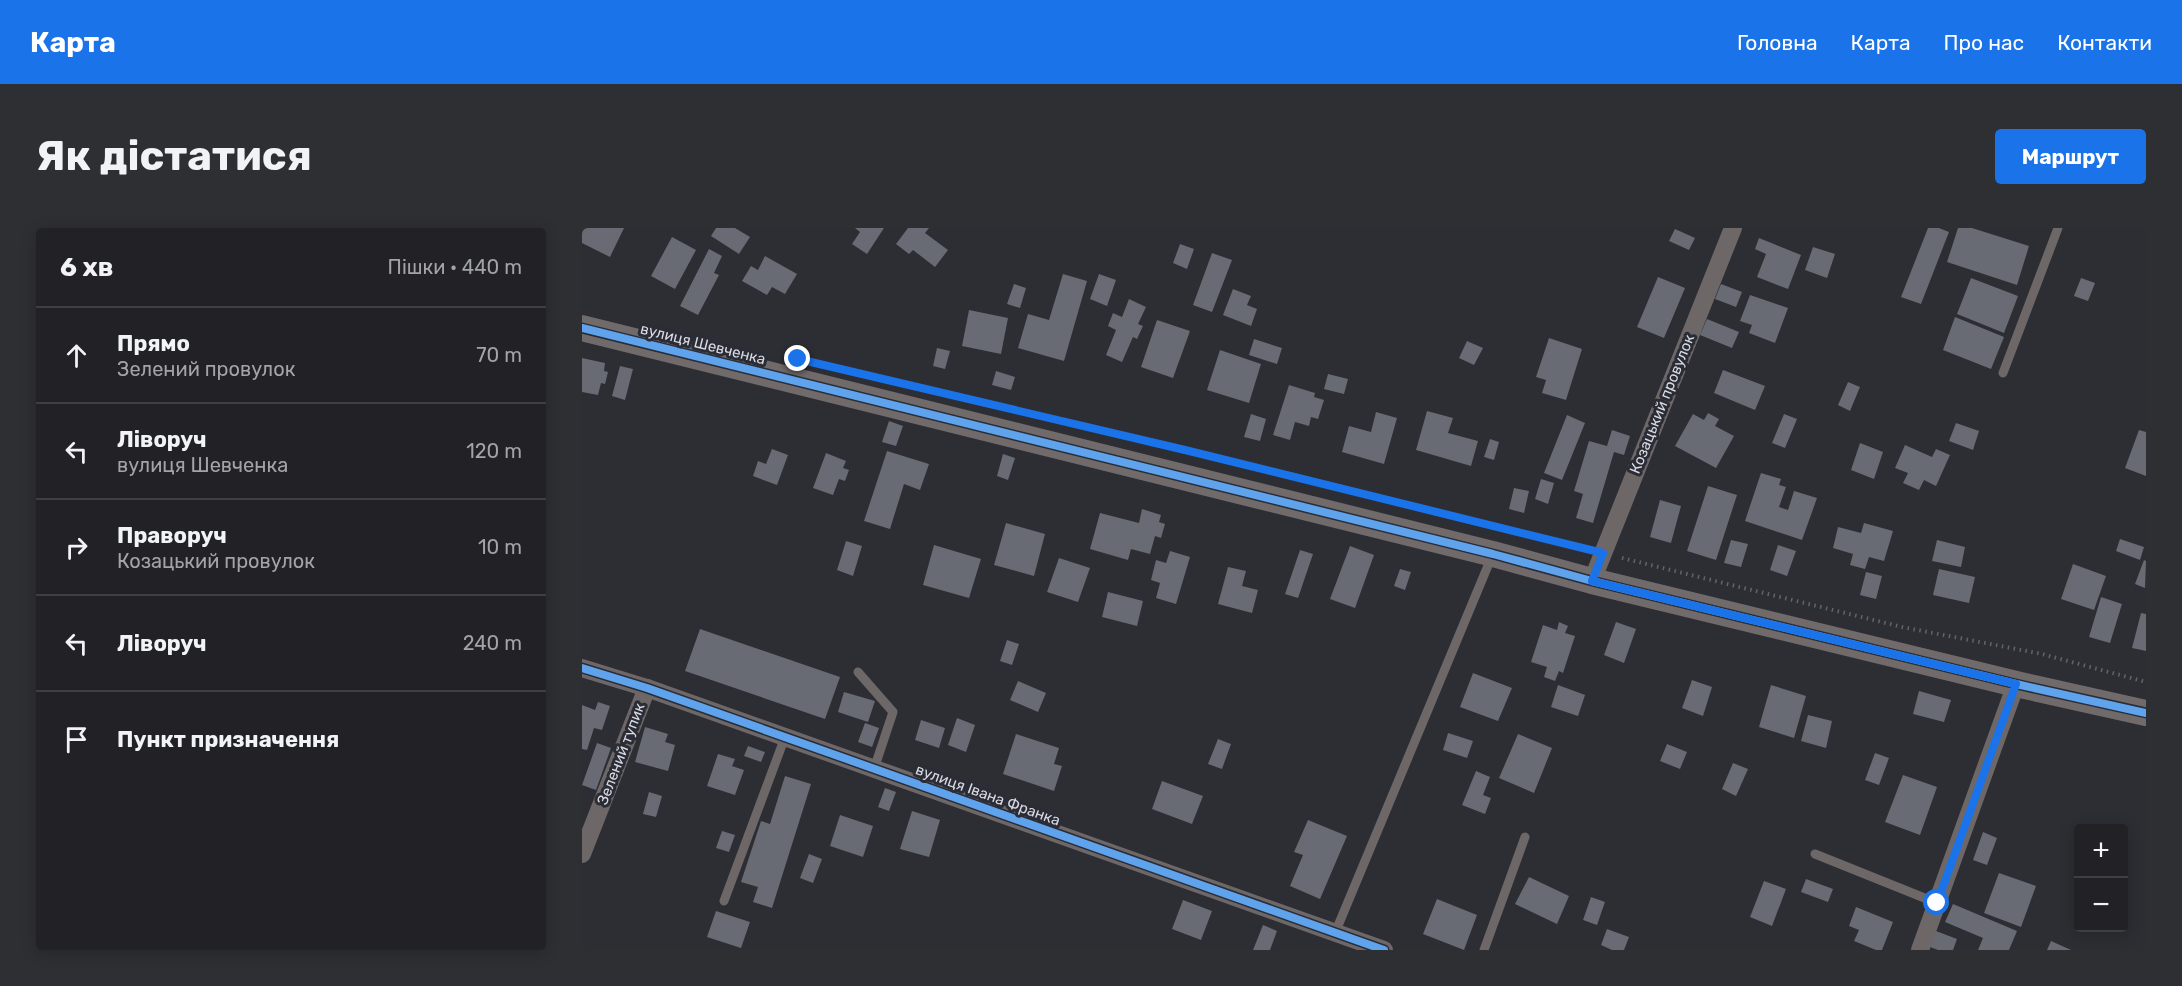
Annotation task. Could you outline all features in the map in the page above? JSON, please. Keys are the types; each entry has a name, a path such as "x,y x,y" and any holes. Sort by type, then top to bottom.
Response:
{"street":[{"name":"Козацький провулок","path":"1592,581 1733,228"},
{"name":"вулиця Шевченка","path":"582,328 1492,554 1592,581 2146,714"},
{"name":"вулиця Івана Франка","path":"582,668 646,688 1384,950"},
{"path":"1920,950 2016,684"},
{"name":"Зелений тупик","path":"582,854 646,688"}],"lane":[{"path":"2003,373 2058,228"},
{"path":"1335,933 1492,554"},
{"path":"858,672 893,712 874,769"},
{"path":"724,901 785,737"},
{"path":"1484,950 1525,837"},
{"path":"1815,854 1937,903"}],"path":[{"path":"1141,439 1902,627 2042,654 2146,682"}],"building":[{"path":"582,228 624,228 610,257 582,243"},
{"path":"716,228 735,228 750,237 739,254 711,236"},
{"path":"855,228 884,228 867,254 852,244 860,232"},
{"path":"908,228 929,228 925,233 948,250 935,267 913,250 909,254 896,244"},
{"path":"1928,228 1939,228 1949,232 1921,304 1901,297"},
{"path":"1958,228 1972,228 2029,246 2017,285 1947,262"},
{"path":"1675,229 1695,238 1689,250 1669,241"},
{"path":"672,237 696,250 675,289 651,276"},
{"path":"1759,238 1801,255 1788,289 1757,277 1766,254 1755,249"},
{"path":"1180,244 1194,249 1187,269 1173,263"},
{"path":"1813,247 1835,254 1827,278 1805,270"},
{"path":"709,249 722,256 714,273 719,275 698,315 680,306"},
{"path":"1212,253 1232,260 1212,312 1193,305"},
{"path":"765,256 797,274 785,294 772,287 767,295 742,281 751,266 758,270"},
{"path":"1063,274 1087,281 1064,361 1018,348 1028,314 1049,320"},
{"path":"1099,274 1116,280 1107,306 1090,299"},
{"path":"1658,277 1685,288 1664,338 1637,327"},
{"path":"1971,278 2018,296 2004,333 1957,314"},
{"path":"2081,278 2095,283 2088,301 2074,296"},
{"path":"1014,284 1026,288 1020,308 1007,304"},
{"path":"1721,284 1742,292 1736,307 1715,299"},
{"path":"1233,289 1251,296 1247,305 1257,309 1251,326 1223,315"},
{"path":"1750,295 1788,308 1775,343 1749,333 1752,325 1740,321"},
{"path":"1129,299 1146,307 1138,324 1143,326 1137,339 1133,337 1122,362 1106,355 1116,330 1108,326 1113,313 1122,317"},
{"path":"969,310 1008,318 1001,354 962,346"},
{"path":"1955,317 2004,337 1991,369 1943,350"},
{"path":"1707,319 1739,332 1732,348 1700,335"},
{"path":"1157,320 1190,331 1173,378 1141,367"},
{"path":"1549,338 1582,349 1566,400 1542,393 1546,380 1536,377"},
{"path":"1254,339 1282,348 1277,364 1249,355"},
{"path":"1467,341 1483,348 1474,365 1459,358"},
{"path":"937,348 950,351 945,369 933,366"},
{"path":"1220,350 1261,364 1249,403 1207,390"},
{"path":"582,358 605,363 604,371 608,372 605,384 601,383 598,395 582,392"},
{"path":"620,366 633,369 625,400 612,396"},
{"path":"1723,370 1765,386 1755,410 1714,393"},
{"path":"996,371 1015,377 1011,390 992,385"},
{"path":"1328,374 1348,379 1344,394 1324,389"},
{"path":"1848,382 1860,387 1850,411 1838,405"},
{"path":"1289,385 1315,393 1314,397 1324,400 1318,419 1311,417 1309,426 1295,422 1290,440 1273,435"},
{"path":"1427,411 1453,418 1448,433 1478,441 1471,466 1416,450"},
{"path":"1376,412 1397,418 1384,464 1342,452 1349,426 1371,432"},
{"path":"1708,413 1719,419 1715,426 1734,436 1716,468 1675,446 1693,414 1704,420"},
{"path":"1251,414 1266,419 1260,441 1244,437"},
{"path":"1784,414 1797,419 1785,448 1772,443"},
{"path":"1567,415 1585,423 1562,480 1544,473"},
{"path":"889,421 903,426 896,446 882,442"},
{"path":"1956,423 1979,431 1973,450 1949,441"},
{"path":"1612,430 1630,436 1624,455 1614,452 1593,523 1576,518 1583,494 1574,491 1589,441 1607,446"},
{"path":"2139,430 2146,432 2146,476 2125,468"},
{"path":"1490,439 1499,442 1494,460 1484,457"},
{"path":"1860,443 1883,452 1874,479 1851,470"},
{"path":"1905,445 1932,457 1936,449 1950,455 1936,486 1924,480 1919,490 1903,483 1908,473 1895,468"},
{"path":"772,449 788,455 777,485 753,476 758,461 766,464"},
{"path":"887,451 929,464 920,490 904,484 890,529 864,521"},
{"path":"826,453 846,461 843,468 849,470 845,481 839,479 833,495 813,488"},
{"path":"1003,454 1015,458 1008,480 997,476"},
{"path":"1761,473 1781,479 1779,485 1786,487 1779,507 1788,510 1794,491 1817,498 1802,540 1745,521"},
{"path":"1541,479 1554,483 1548,504 1535,499"},
{"path":"1708,486 1737,495 1716,560 1687,551"},
{"path":"1514,488 1529,491 1524,513 1509,509"},
{"path":"1660,500 1681,506 1671,543 1650,537"},
{"path":"1142,509 1161,515 1159,522 1165,524 1161,538 1155,536 1150,554 1131,549 1128,560 1090,549 1100,513 1139,523"},
{"path":"1006,523 1045,534 1034,576 994,565"},
{"path":"1864,523 1893,531 1884,561 1869,557 1865,569 1850,565 1853,554 1833,548 1838,527 1861,533"},
{"path":"2120,539 2144,547 2140,560 2116,551"},
{"path":"1731,540 1748,544 1741,567 1724,563"},
{"path":"1937,540 1965,547 1961,567 1932,561"},
{"path":"846,541 862,546 853,576 837,570"},
{"path":"934,545 981,559 969,598 923,585"},
{"path":"1778,545 1796,551 1787,576 1770,570"},
{"path":"1350,546 1374,555 1355,608 1330,599"},
{"path":"1300,550 1313,554 1298,598 1285,594"},
{"path":"1170,551 1190,557 1176,604 1156,598 1160,583 1151,580 1156,560 1166,563"},
{"path":"1059,558 1090,568 1078,602 1047,592"},
{"path":"2144,560 2146,561 2145,588 2135,584"},
{"path":"2073,564 2106,576 2094,610 2061,599"},
{"path":"1228,567 1246,571 1242,586 1258,590 1252,613 1218,604"},
{"path":"1400,569 1411,572 1405,590 1394,586"},
{"path":"1939,569 1975,577 1969,603 1933,595"},
{"path":"1866,572 1882,576 1876,599 1860,595"},
{"path":"1108,592 1143,601 1137,626 1102,617"},
{"path":"2101,597 2122,604 2110,643 2089,637"},
{"path":"2141,613 2146,614 2146,651 2132,648"},
{"path":"1559,622 1568,626 1565,633 1575,636 1563,673 1559,671 1555,681 1544,677 1547,667 1531,662 1543,625 1557,630"},
{"path":"1616,622 1636,629 1624,663 1604,655"},
{"path":"700,629 840,677 825,719 685,671"},
{"path":"1007,640 1019,644 1012,665 1000,661"},
{"path":"1473,673 1512,688 1498,721 1460,707"},
{"path":"1692,680 1712,687 1703,716 1682,708"},
{"path":"1018,681 1046,693 1038,712 1010,700"},
{"path":"1558,685 1585,695 1578,716 1551,707"},
{"path":"1771,685 1806,696 1794,738 1759,727"},
{"path":"1919,691 1951,700 1944,722 1913,714"},
{"path":"844,692 875,701 868,722 838,712"},
{"path":"598,702 610,706 602,730 594,728 587,750 582,749 582,705 595,710"},
{"path":"1808,715 1832,721 1826,748 1801,741"},
{"path":"957,718 975,725 966,752 948,745"},
{"path":"921,720 945,728 939,748 915,740"},
{"path":"865,723 879,728 872,747 858,742"},
{"path":"645,727 668,734 665,742 675,745 668,771 635,762"},
{"path":"1448,733 1473,741 1467,758 1443,750"},
{"path":"1016,734 1059,748 1054,764 1062,766 1054,791 1003,774"},
{"path":"1518,734 1552,748 1534,793 1499,778"},
{"path":"1218,739 1231,744 1222,769 1208,764"},
{"path":"597,743 611,748 596,790 582,785"},
{"path":"1667,744 1687,752 1680,769 1660,761"},
{"path":"748,746 765,752 761,762 744,756"},
{"path":"1875,753 1889,758 1879,785 1865,780"},
{"path":"718,754 735,759 732,766 744,770 735,795 707,786"},
{"path":"1733,763 1748,769 1736,796 1722,789"},
{"path":"1476,771 1490,777 1483,795 1491,798 1485,814 1462,805"},
{"path":"1903,775 1937,787 1920,835 1885,822"},
{"path":"785,776 811,784 772,908 753,902 758,887 741,882 761,821 770,824"},
{"path":"1162,781 1203,796 1192,824 1152,809"},
{"path":"885,788 896,792 889,811 878,807"},
{"path":"649,792 662,796 656,817 643,814"},
{"path":"912,811 940,820 929,857 900,849"},
{"path":"840,815 873,826 863,857 830,846"},
{"path":"1308,820 1347,836 1320,899 1290,886 1303,855 1294,852"},
{"path":"722,831 735,835 729,852 716,848"},
{"path":"1983,832 1997,838 1987,865 1973,860"},
{"path":"809,854 822,859 813,883 800,878"},
{"path":"1999,873 2036,886 2021,927 1984,913"},
{"path":"1529,877 1569,896 1557,924 1515,904"},
{"path":"1806,879 1833,889 1828,902 1801,892"},
{"path":"1764,881 1786,889 1772,926 1750,917"},
{"path":"1591,897 1605,902 1597,925 1583,920"},
{"path":"1437,899 1477,915 1464,950 1423,934"},
{"path":"1183,900 1212,911 1201,940 1172,929"},
{"path":"1953,904 2017,931 2009,950 1978,950 1983,938 1945,922"},
{"path":"1856,907 1893,922 1882,950 1876,950 1854,941 1859,930 1849,926"},
{"path":"716,911 750,922 741,948 707,937"},
{"path":"1263,925 1277,931 1270,950 1253,950"},
{"path":"1607,929 1629,937 1624,950 1612,950 1601,945"},
{"path":"1936,931 1957,939 1953,950 1938,950 1930,947"},
{"path":"2051,941 2071,950 2047,950"}],"cycle path":[{"path":"582,328 1493,554 1592,581 2016,684 2146,713"},
{"path":"582,668 647,688 1384,950"}],"route":[{"path":"798,359 1185,450 1603,553 1592,581 2016,684 1937,903"}]}
